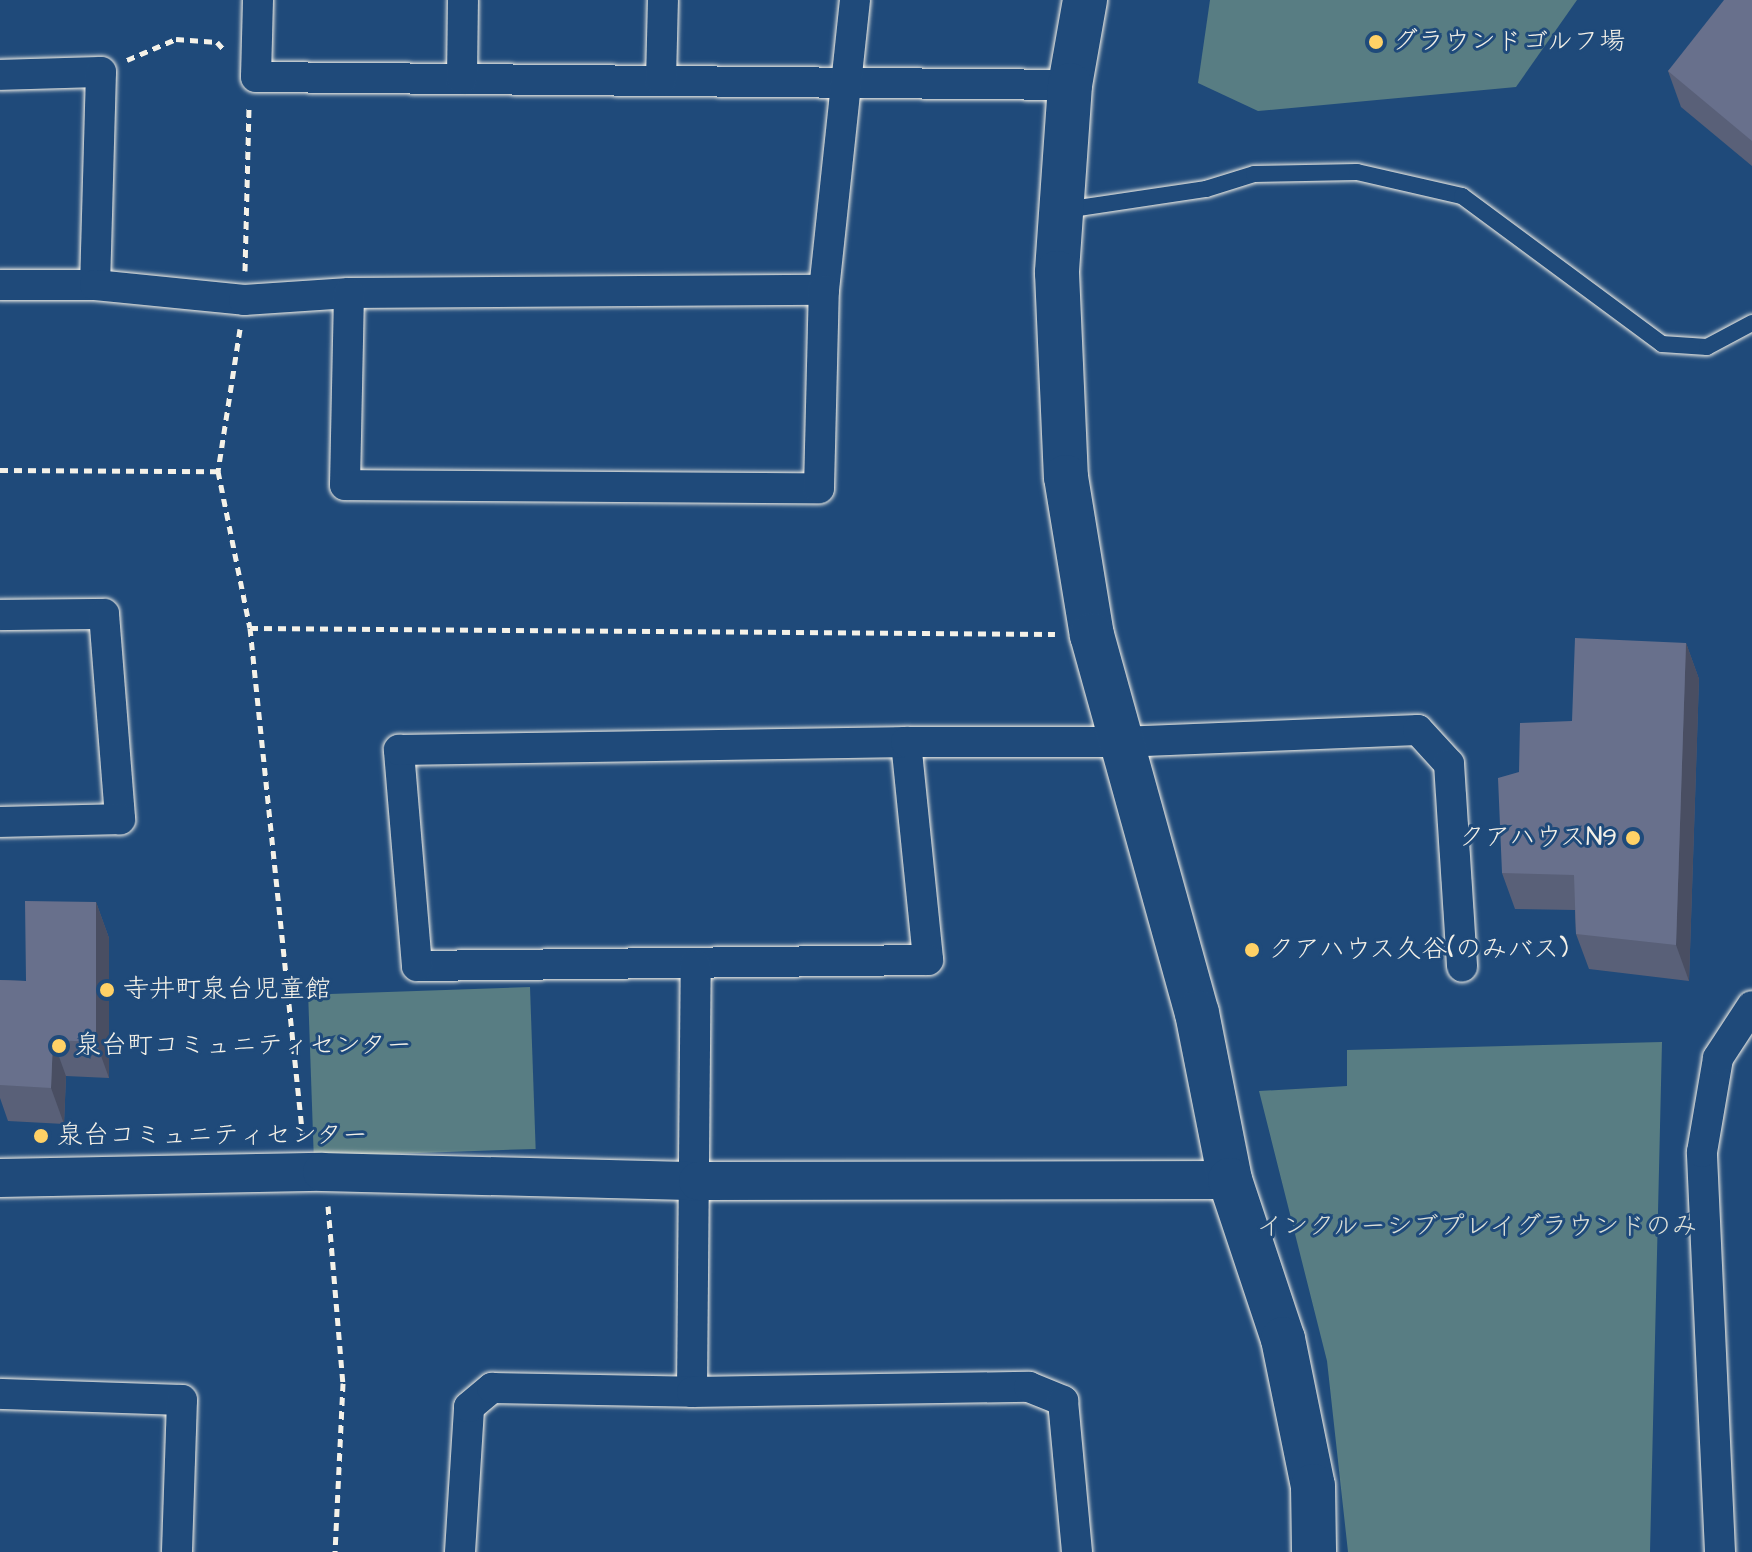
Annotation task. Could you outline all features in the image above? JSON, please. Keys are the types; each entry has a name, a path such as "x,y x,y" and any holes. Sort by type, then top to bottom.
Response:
{"main road":[{"path":"1085,0 1070,85 1057,351 1066,477 1092,635 1197,1013 1230,1180 1283,1339 1313,1486 1314,1552"}],"street":[{"path":"258,0 256,77 1070,85"},
{"path":"462,79 463,0"},
{"path":"661,80 663,0"},
{"path":"349,293 345,485 819,488 824,290 843,84 855,0"},
{"path":"0,75 101,72 95,285"},
{"path":"0,285 95,285 244,300 349,293 824,290"},
{"path":"0,615 104,614 120,819 0,822"},
{"path":"906,742 928,960 417,966 399,750 906,742 1120,742 1418,730 1449,764 1462,967"},
{"path":"692,1392 698,1181 696,965"},
{"path":"1720,1552 1702,1152 1718,1058 1752,1006"},
{"path":"0,1178 322,1172 698,1181 1230,1180"},
{"path":"460,1552 469,1407 492,1388 692,1392 1029,1387 1063,1401 1077,1552"},
{"path":"0,1394 182,1400 177,1552"}],"lane":[{"path":"1065,210 1206,189 1254,174 1357,172 1462,196 1662,344 1707,347 1752,323"}],"path":[{"path":"101,72 176,39 217,42 228,53"},
{"path":"249,101 244,300 218,471 250,628 303,1145 322,1172 343,1383 335,1552"},
{"path":"0,470 218,471"},
{"path":"250,628 825,629 1092,635"}],"green space":[{"name":"グラウンドゴルフ場","path":"1210,0 1577,0 1516,87 1258,111 1198,83"},
{"path":"530,987 536,1149 314,1157 308,995"},
{"name":"インクルーシブプレイグラウンドのみ","path":"1662,1042 1650,1552 1348,1552 1327,1361 1259,1091 1347,1086 1347,1050"}],"building":[{"path":"1724,0 1752,0 1752,141 1668,71"},
{"path":"1575,638 1686,643 1676,945 1576,934 1574,875 1502,873 1498,778 1519,772 1520,723 1572,721"},
{"name":"泉台町コミュニティセンター","path":"25,901 96,902 96,1042 53,1040 51,1088 0,1085 0,980 26,981"}],"place":[{"name":"グラウンドゴルフ場","path":"1376,42"},
{"name":"クアハウスN9","path":"1633,838"},
{"name":"クアハウス久谷(のみバス)","path":"1252,950"},
{"name":"寺井町泉台児童館","path":"107,990"},
{"name":"泉台町コミュニティセンター","path":"59,1046"},
{"name":"泉台コミュニティセンター","path":"41,1136"}]}
